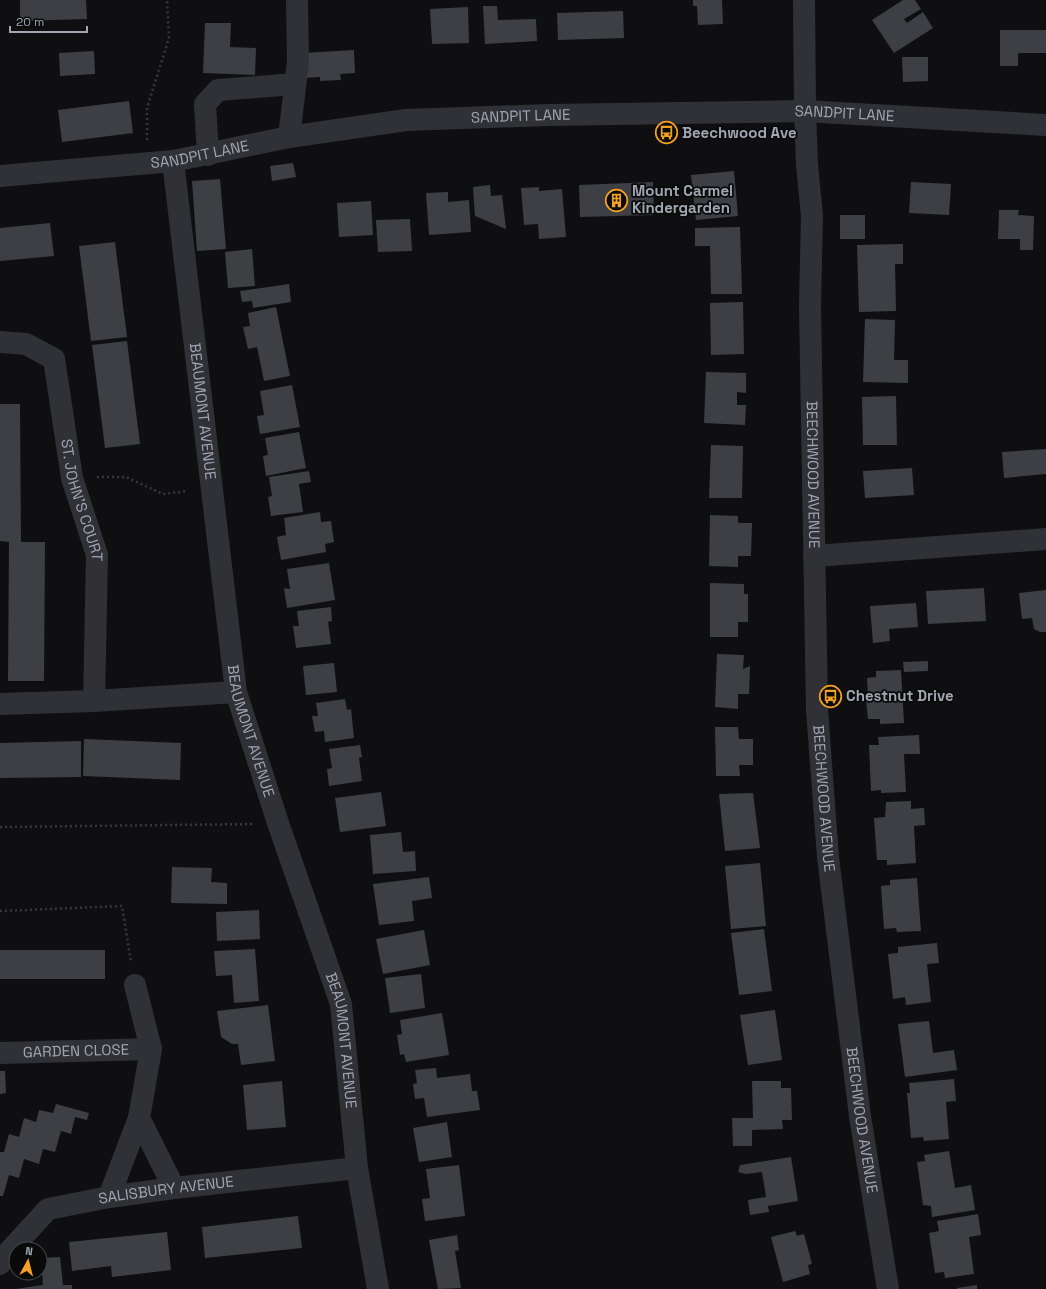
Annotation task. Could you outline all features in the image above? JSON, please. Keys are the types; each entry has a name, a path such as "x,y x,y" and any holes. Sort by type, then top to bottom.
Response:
{"street":[{"path":"289,137 298,62 297,0"},
{"name":"BEECHWOOD AVENUE","path":"804,0 805,111 807,165 812,216 810,306 817,710 828,857 860,1116 888,1289"},
{"path":"208,155 205,104 218,90 295,84"},
{"name":"SANDPIT LANE","path":"0,176 152,164 208,155 289,137 406,120 549,115 805,111 1046,125"},
{"name":"BEAUMONT AVENUE","path":"173,161 236,692 278,823 341,1004 357,1168 378,1289"},
{"name":"ST. JOHN'S COURT","path":"0,342 26,344 54,359 72,478 97,556 94,701"},
{"path":"814,556 1046,539"},
{"path":"0,704 94,701 236,692"},
{"name":"GARDEN CLOSE","path":"110,1197 139,1118 151,1049 135,984"},
{"name":"GARDEN CLOSE","path":"0,1053 151,1049"},
{"path":"139,1118 174,1188"},
{"name":"SALISBURY AVENUE","path":"0,1264 2,1259 48,1210 110,1197 174,1188 357,1168"}],"path":[{"path":"152,164 146,135 147,108 169,38 167,0"},
{"path":"72,478 126,477 163,494 212,488"},
{"path":"0,827 278,823"},
{"path":"0,911 122,906 135,984"}],"building":[{"path":"20,0 86,0 87,19 20,21"},
{"path":"693,0 722,0 723,24 698,25 697,6 693,6"},
{"path":"903,0 915,0 921,9 904,19 907,23 923,12 933,28 894,53 872,20"},
{"path":"483,6 497,6 498,20 536,19 537,41 485,44"},
{"path":"468,7 469,43 432,44 430,9"},
{"path":"623,11 624,38 558,40 557,13"},
{"path":"205,23 231,23 230,47 256,48 255,75 203,73"},
{"path":"1000,30 1046,30 1046,53 1018,53 1018,66 1000,66"},
{"path":"354,50 355,73 340,74 341,80 320,81 320,77 304,78 303,53"},
{"path":"94,51 95,74 60,76 59,53"},
{"path":"902,57 928,57 928,81 903,82"},
{"path":"129,101 133,133 62,142 58,110"},
{"path":"293,163 296,177 272,181 270,166"},
{"path":"734,171 738,216 696,220 691,175"},
{"path":"220,179 226,249 197,251 192,181"},
{"name":"Mount Carmel Kindergarden","path":"653,182 654,215 580,217 579,185"},
{"path":"911,182 951,184 949,215 909,213"},
{"path":"490,185 491,196 502,195 506,229 475,216 473,187"},
{"path":"539,187 539,191 562,189 566,237 539,239 538,224 524,225 521,188"},
{"path":"448,192 448,202 469,200 471,232 429,235 426,193"},
{"path":"371,201 373,235 339,237 337,203"},
{"path":"999,210 1019,210 1018,215 1034,216 1033,250 1020,250 1020,239 998,239"},
{"path":"840,215 865,215 865,239 840,239"},
{"path":"410,219 412,251 378,252 376,220"},
{"path":"50,223 54,256 0,261 0,228"},
{"path":"740,227 742,294 711,294 710,246 695,246 695,228"},
{"path":"115,242 127,337 91,341 79,246"},
{"path":"903,244 903,264 895,264 896,311 859,312 857,245"},
{"path":"252,249 255,286 228,288 225,252"},
{"path":"289,284 291,302 253,308 252,301 242,302 240,291"},
{"path":"743,302 744,354 711,355 710,303"},
{"path":"276,307 290,376 264,381 257,347 248,349 243,327 250,326 248,313"},
{"path":"865,319 895,320 894,360 908,360 908,383 863,382"},
{"path":"127,341 140,444 105,448 92,345"},
{"path":"706,372 746,373 746,393 737,392 737,405 746,405 745,425 704,423"},
{"path":"292,385 300,427 260,434 257,416 264,415 260,391"},
{"path":"896,396 897,445 863,445 862,397"},
{"path":"0,404 20,404 21,542 45,542 44,681 8,681 9,542 0,541"},
{"path":"299,432 306,468 266,476 263,456 268,455 265,438"},
{"path":"711,445 743,446 742,498 709,498"},
{"path":"1046,449 1046,474 1004,478 1002,452"},
{"path":"912,468 914,495 865,498 863,471"},
{"path":"309,471 311,482 299,484 303,512 271,516 268,497 272,496 269,477"},
{"path":"320,512 321,522 331,521 334,542 325,544 326,552 281,560 277,537 286,535 284,518"},
{"path":"710,515 738,516 738,523 752,523 751,556 738,556 738,567 709,566"},
{"path":"329,563 335,600 287,608 284,588 290,589 287,569"},
{"path":"710,583 744,584 744,594 748,594 748,622 738,622 738,637 710,637"},
{"path":"984,588 986,621 928,624 926,591"},
{"path":"1046,590 1046,632 1040,632 1034,629 1032,618 1022,619 1019,593"},
{"path":"916,603 918,627 889,629 890,641 873,643 870,606"},
{"path":"331,607 332,621 328,622 331,644 296,648 293,626 299,626 297,611"},
{"path":"717,654 744,655 743,669 750,666 749,694 738,694 738,709 715,707"},
{"path":"928,661 928,671 904,672 903,662"},
{"path":"334,663 337,692 306,695 303,666"},
{"path":"901,670 904,723 880,724 880,719 868,719 866,700 878,699 878,696 868,697 867,678 876,677 876,671"},
{"path":"345,699 347,710 351,709 354,738 325,742 324,731 315,732 312,716 318,716 316,703"},
{"path":"715,727 738,727 739,739 753,739 753,765 739,765 740,776 716,776"},
{"path":"919,735 920,754 904,754 906,792 881,793 881,790 871,791 869,745 879,745 878,737"},
{"path":"84,739 181,743 180,780 83,776"},
{"path":"81,741 81,777 0,778 0,743"},
{"path":"360,745 362,757 359,758 362,781 329,786 327,769 332,768 329,749"},
{"path":"381,792 386,826 340,832 335,798"},
{"path":"753,793 760,848 725,851 719,794"},
{"path":"911,801 911,809 924,808 925,825 914,826 916,863 887,865 887,860 877,860 874,818 885,817 886,802"},
{"path":"401,832 403,852 415,851 416,871 373,874 370,835"},
{"path":"760,863 766,926 731,929 725,866"},
{"path":"172,867 212,868 211,882 227,883 227,904 171,903"},
{"path":"429,877 432,898 412,901 414,921 379,925 373,884"},
{"path":"917,878 921,931 897,932 896,928 884,929 881,886 890,885 890,880"},
{"path":"259,910 260,939 217,941 216,912"},
{"path":"764,929 772,991 739,995 731,933"},
{"path":"424,930 430,965 383,974 376,939"},
{"path":"937,943 939,963 927,964 931,1002 906,1005 905,997 893,999 888,954 898,953 898,947"},
{"path":"255,949 259,1001 234,1003 232,975 216,976 214,951"},
{"path":"0,950 105,950 105,979 0,979"},
{"path":"421,974 425,1008 390,1013 385,978"},
{"path":"268,1005 275,1061 241,1065 238,1044 232,1044 221,1037 217,1011"},
{"path":"775,1010 782,1060 748,1065 740,1015"},
{"path":"442,1013 449,1055 406,1062 404,1054 400,1055 397,1035 402,1034 400,1020"},
{"path":"929,1021 933,1053 954,1050 957,1070 905,1077 898,1024"},
{"path":"436,1068 437,1078 470,1074 472,1091 477,1091 480,1110 427,1117 424,1098 415,1099 413,1084 417,1083 415,1070"},
{"path":"0,1071 5,1071 6,1093 0,1094"},
{"path":"954,1079 956,1101 946,1102 949,1139 924,1141 923,1137 911,1138 907,1093 910,1093 909,1083"},
{"path":"282,1081 286,1127 247,1130 243,1085"},
{"path":"752,1081 781,1081 781,1088 791,1088 792,1120 782,1120 783,1129 752,1130 752,1146 733,1146 732,1118 753,1118"},
{"path":"56,1104 89,1113 87,1120 75,1117 71,1134 61,1131 55,1152 43,1149 39,1164 24,1159 19,1178 9,1175 3,1196 0,1196 0,1152 4,1152 9,1134 19,1137 24,1118 36,1122 39,1110 53,1113"},
{"path":"447,1122 452,1157 419,1162 413,1128"},
{"path":"949,1151 955,1188 971,1185 975,1210 932,1217 931,1206 923,1205 917,1162 925,1161 924,1155"},
{"path":"791,1157 798,1201 768,1206 769,1212 750,1215 748,1200 766,1197 762,1172 746,1174 738,1172 740,1165"},
{"path":"459,1165 465,1216 425,1221 422,1199 430,1198 426,1169"},
{"path":"978,1214 981,1235 969,1237 974,1274 945,1278 944,1272 935,1273 929,1233 939,1231 937,1221"},
{"path":"298,1216 302,1248 205,1258 202,1227"},
{"path":"795,1231 797,1236 804,1234 812,1264 808,1265 810,1274 783,1282 771,1237"},
{"path":"167,1232 171,1270 112,1277 111,1266 72,1271 69,1242"},
{"path":"457,1235 459,1250 455,1251 461,1288 438,1289 429,1240"},
{"path":"60,1257 63,1285 72,1285 72,1289 15,1289 43,1285 43,1281 48,1281 48,1258"},
{"path":"977,1285 977,1289 957,1289 957,1288"}],"place":[{"name":"Beechwood Ave","path":"667,133"},
{"name":"Mount Carmel Kindergarden","path":"617,200"},
{"name":"Chestnut Drive","path":"831,696"}]}
